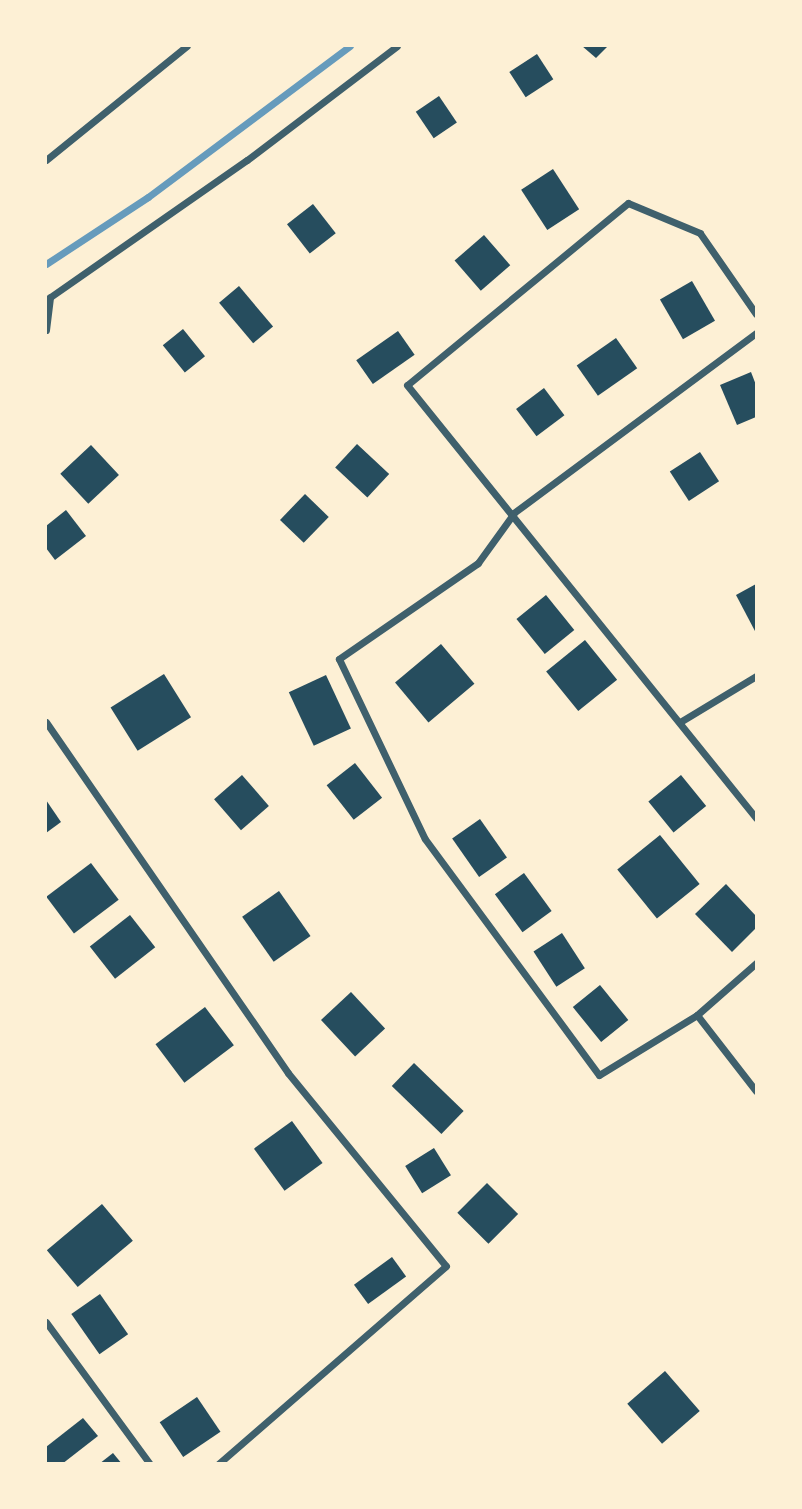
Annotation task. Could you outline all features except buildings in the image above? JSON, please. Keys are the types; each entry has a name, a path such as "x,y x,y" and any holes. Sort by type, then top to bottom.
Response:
{"street":[{"path":"46,160 187,46"},
{"path":"46,330 48,298 247,160 397,46"},
{"path":"757,314 700,233 628,203 407,385 514,513 757,818"},
{"path":"757,333 514,513 478,563 339,659 425,839 599,1075 698,1015 757,963"},
{"path":"680,722 757,676"},
{"path":"46,722 288,1073 446,1266 218,1464"},
{"path":"698,1015 757,1091"},
{"path":"46,1322 150,1464"}],"waterway":[{"path":"46,264 148,197 350,46"}]}
